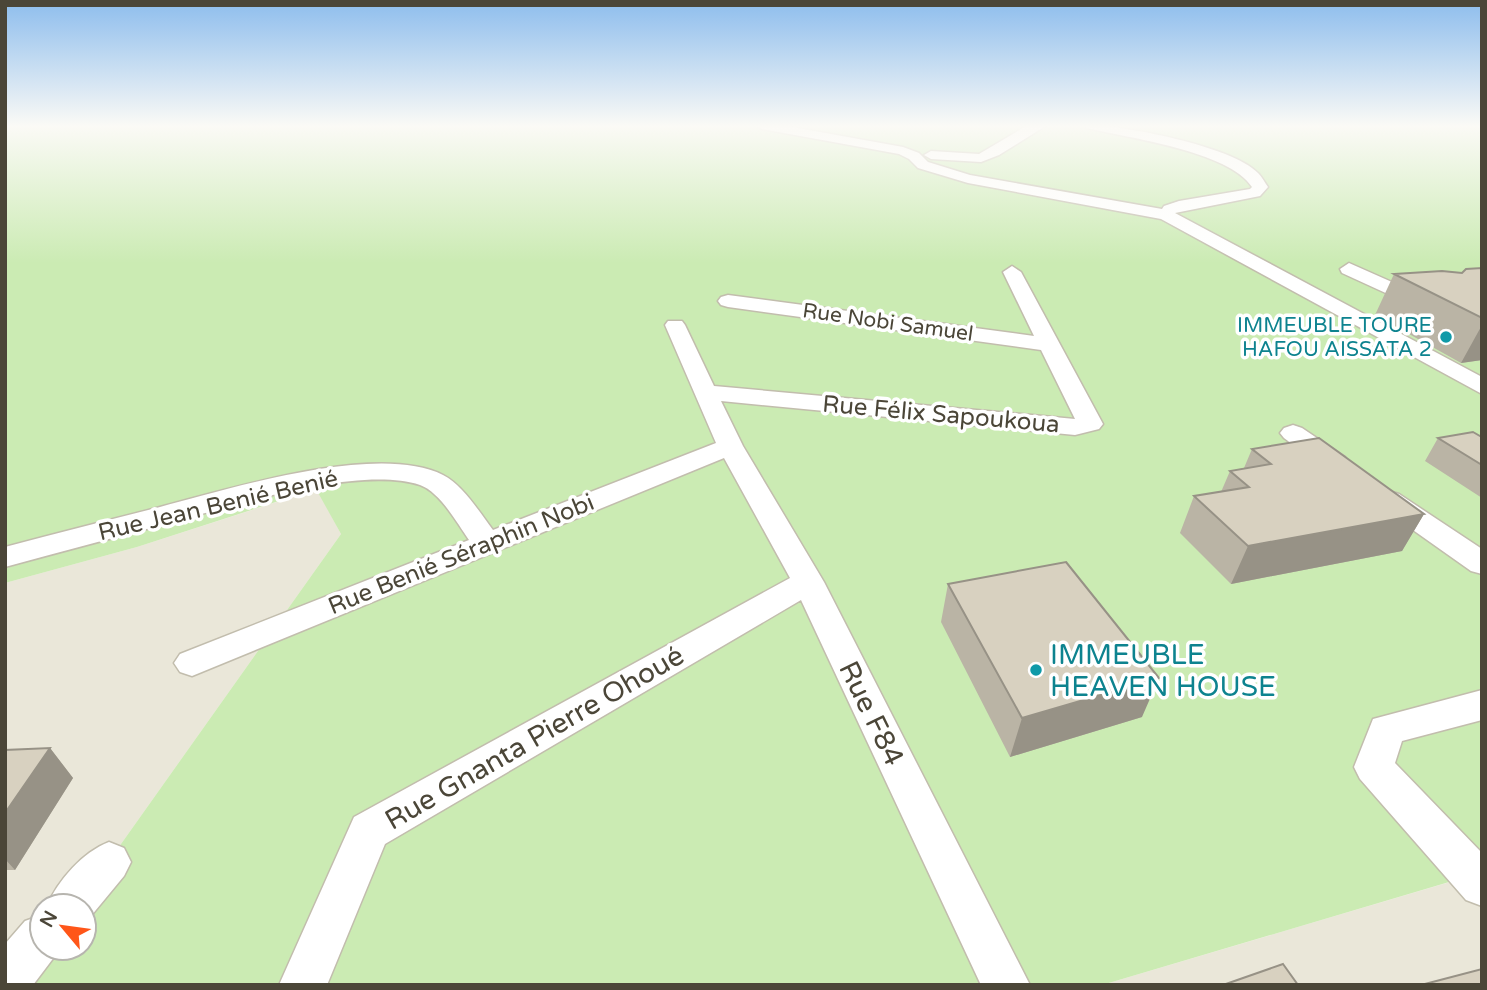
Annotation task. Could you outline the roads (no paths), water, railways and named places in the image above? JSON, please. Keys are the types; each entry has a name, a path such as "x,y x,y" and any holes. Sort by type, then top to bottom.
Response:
{"street":[{"path":"943,171 968,179 1166,215 1482,387"},
{"path":"1166,215 1170,209 1179,206 1255,193 1260,187 1258,179 1249,171"},
{"path":"1349,269 1434,307"},
{"name":"Rue Félix Sapoukoua","path":"706,392 1076,427 1090,424 1012,272"},
{"path":"1328,303 1395,290"},
{"name":"Rue Nobi Samuel","path":"728,301 1048,344"},
{"name":"Rue F84","path":"675,326 730,446 808,582 1006,985"},
{"path":"1293,433 1482,564"},
{"name":"Rue Benié Séraphin Nobi","path":"192,663 730,446"},
{"name":"Rue Jean Benié Benié","path":"5,557 262,489 348,474 386,472 414,475 435,481 488,543"},
{"name":"Rue Gnanta Pierre Ohoué","path":"303,985 369,831 808,582"},
{"path":"1482,705 1386,730 1374,767 1482,885"},
{"path":"82,892 109,862"},
{"path":"5,980 28,954"}],"place":[{"name":"IMMEUBLE TOURE HAFOU AISSATA 2","path":"1446,337"},
{"name":"IMMEUBLE HEAVEN HOUSE","path":"1036,670"}]}
